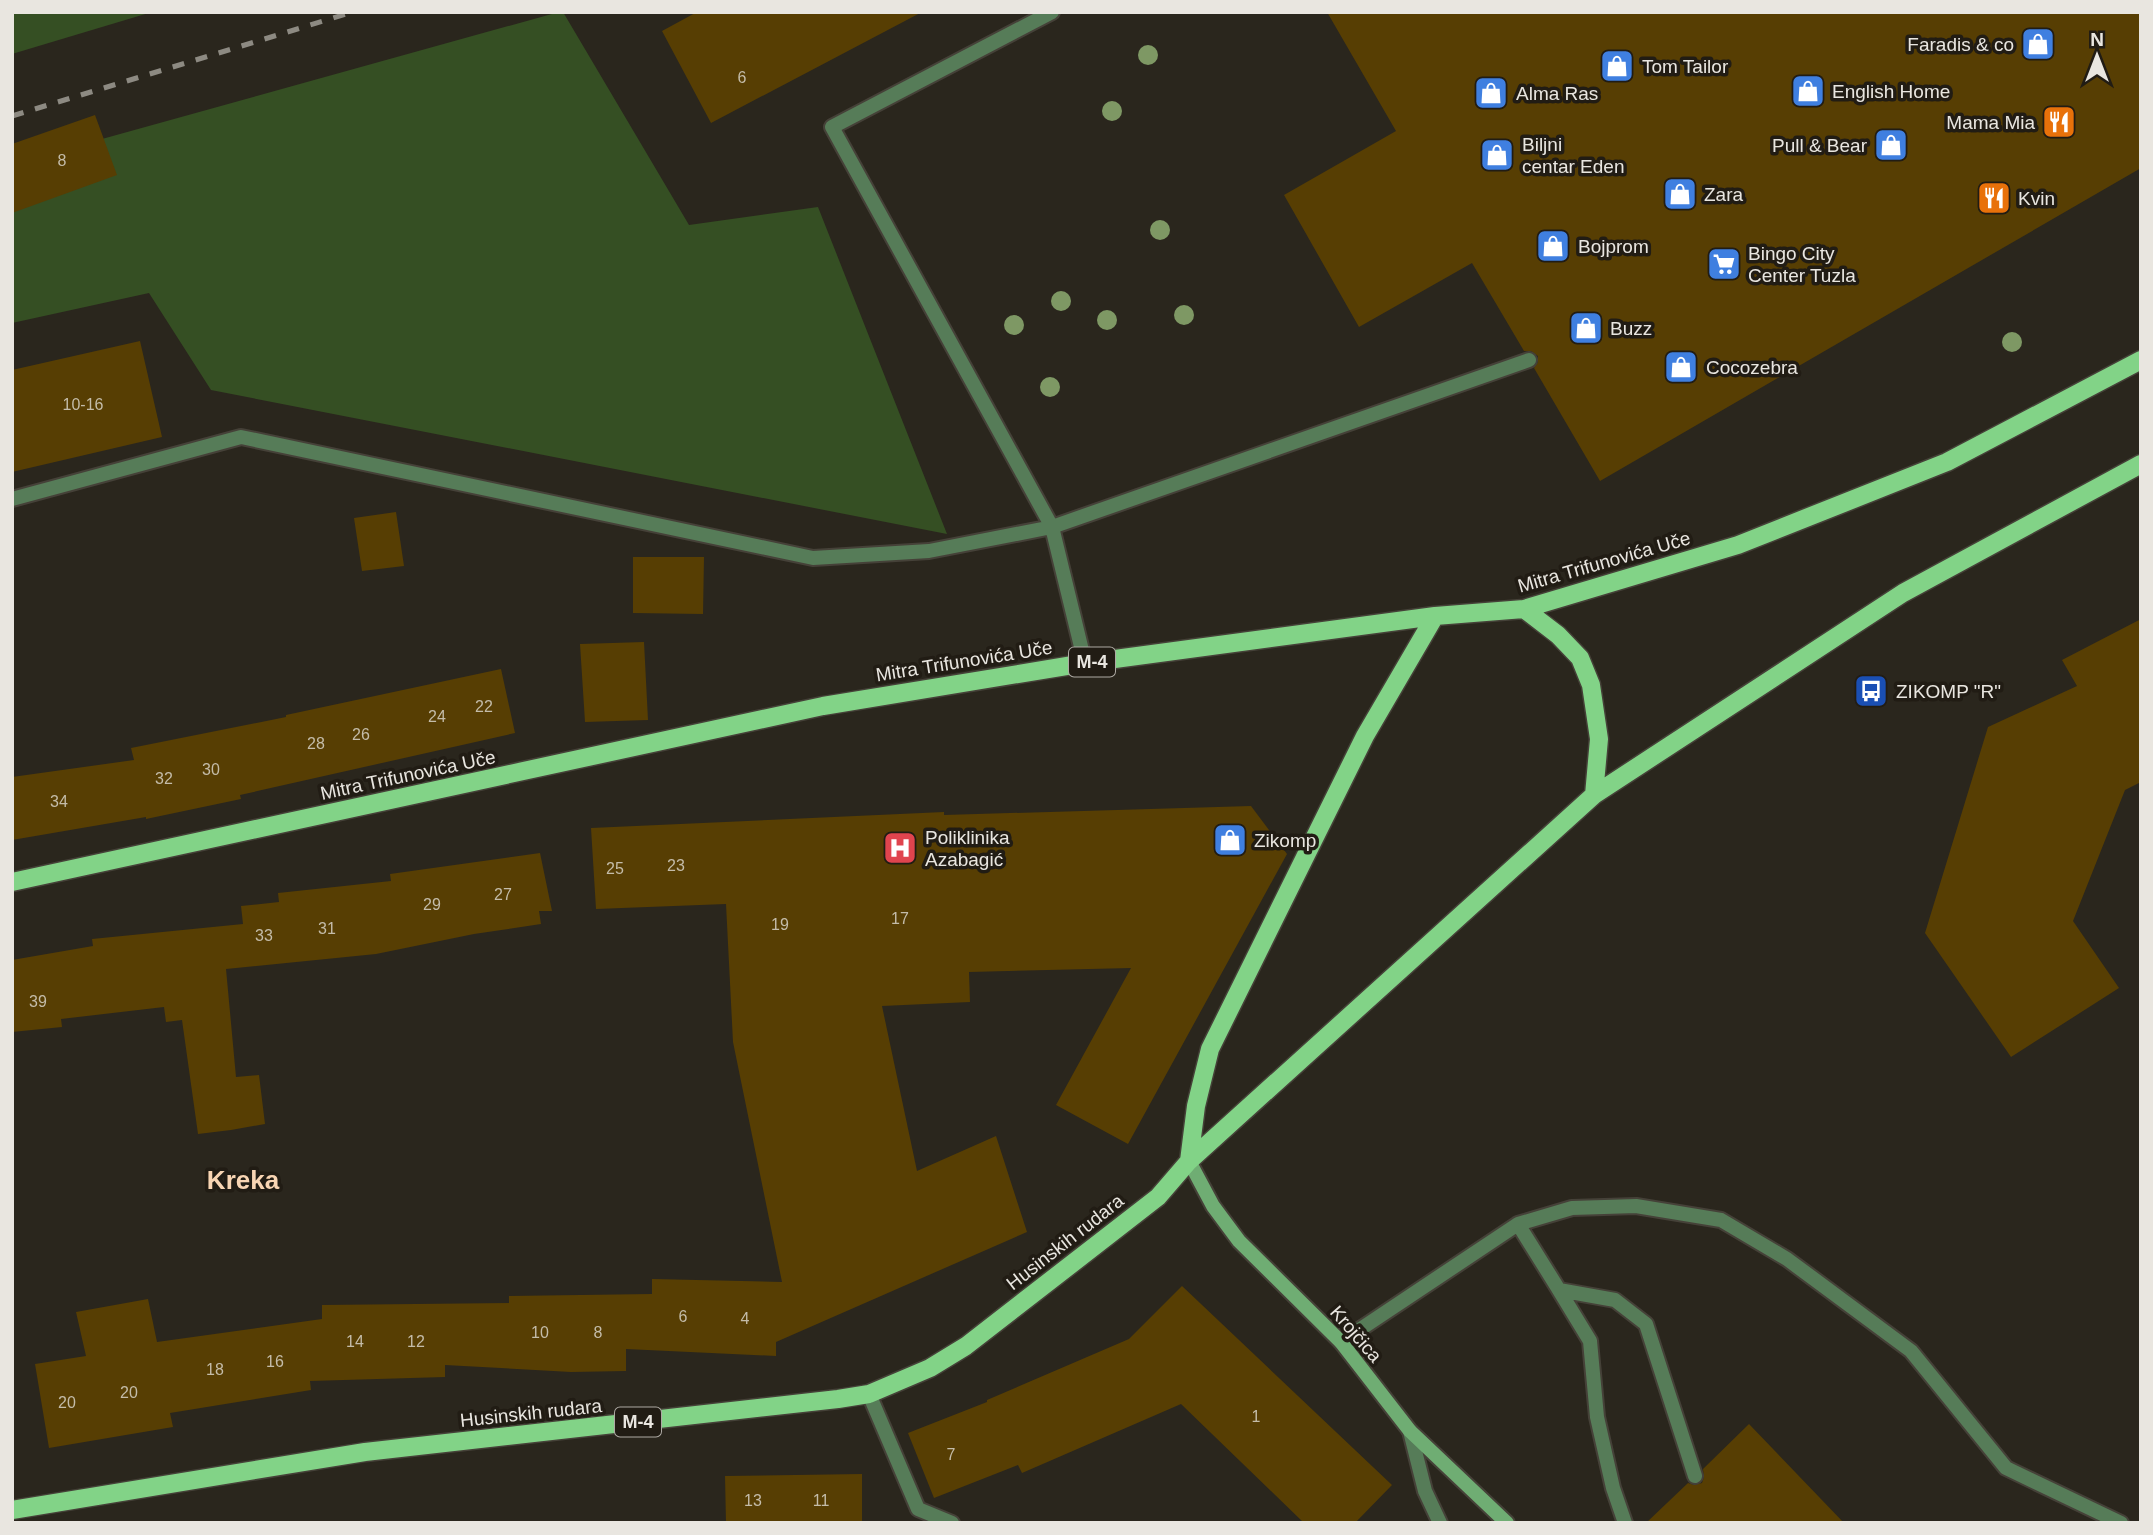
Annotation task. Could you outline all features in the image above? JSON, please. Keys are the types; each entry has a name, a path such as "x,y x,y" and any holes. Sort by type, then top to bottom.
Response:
{"main road":[{"name":"Mitra Trifunovića Uče","path":"12,882 822,706 1085,663 1435,616 1524,609 1738,545 1947,462 2141,360"},
{"name":"M-4","path":"1189,1161 1594,795 1903,593 2141,464"},
{"path":"1524,609 1558,635 1580,658 1591,685 1599,739 1594,795"},
{"path":"1189,1161 1196,1106 1210,1049 1365,736 1435,616"},
{"name":"Krojčica","path":"1189,1161 1213,1206 1240,1241 1341,1342 1410,1431 1507,1523"},
{"name":"Husinskih rudara","path":"12,1510 365,1452 869,1394 930,1367 966,1346 1158,1197 1189,1161"}],"street":[{"path":"1052,12 832,127 1052,527 1085,663"},
{"path":"12,499 241,437 813,558 929,551 1052,527 1529,359"},
{"path":"1341,1342 1518,1224 1572,1208 1636,1206 1721,1220 1787,1259 1911,1351 2006,1468 2121,1523"},
{"path":"1518,1224 1590,1340 1597,1417 1613,1488 1625,1523"},
{"path":"1559,1290 1615,1300 1646,1324 1695,1476"},
{"path":"869,1394 918,1509 951,1523"},
{"path":"1410,1431 1425,1491 1440,1523"}],"green space":[{"path":"12,12 152,12 12,54"},
{"path":"563,12 689,225 818,207 947,534 211,390 149,293 12,323 12,164"}],"building":[{"path":"697,12 922,12 711,123 662,31"},
{"name":"Bingo City Center Tuzla","path":"1327,12 2141,12 2141,168 1600,481 1534,368 1538,356 1531,351 1524,351 1472,263 1359,327 1284,195 1396,131"},
{"path":"95,115 117,175 12,213 12,144"},
{"path":"140,341 162,437 12,472 12,370"},
{"path":"396,512 404,566 362,571 354,518"},
{"path":"633,557 704,557 703,614 633,613"},
{"path":"2141,619 2141,782 2125,790 2073,921 2119,988 2011,1057 1925,933 1988,727 2077,686 2062,660"},
{"path":"644,642 648,720 585,722 580,644"},
{"path":"501,669 515,733 240,795 241,799 146,819 12,840 12,777 134,760 131,748"},
{"path":"1251,806 1287,854 1128,1144 1056,1105 1131,968 969,972 970,1002 882,1006 917,1171 996,1136 1027,1232 776,1342 776,1356 626,1349 626,1371 571,1372 445,1365 445,1377 310,1381 311,1390 170,1413 173,1427 49,1448 35,1364 86,1356 76,1312 148,1299 157,1342 322,1319 322,1305 509,1303 509,1296 652,1294 652,1279 782,1282 733,1042 726,904 596,909 591,828 944,812 944,815"},
{"path":"540,853 552,911 539,911 541,924 474,934 376,954 226,969 236,1077 259,1075 265,1124 198,1134 182,1020 166,1022 164,1007 61,1019 62,1027 12,1032 12,960 93,946 92,939 243,924 241,906 279,902 278,893 391,881 390,874"},
{"path":"1182,1286 1392,1485 1355,1523 1304,1523 1181,1404 1022,1473 1018,1465 934,1498 908,1433 987,1402 1129,1339"},
{"path":"1749,1424 1844,1523 1646,1523 1688,1483 1702,1483 1703,1469"},
{"path":"862,1474 862,1523 726,1523 725,1476"}],"railway":[{"path":"12,116 353,12"}],"place":[{"name":"Faradis & co","path":"2038,44"},
{"name":"Tom Tailor","path":"1617,66"},
{"name":"English Home","path":"1808,91"},
{"name":"Alma Ras","path":"1491,93"},
{"name":"Mama Mia","path":"2059,122"},
{"name":"Pull & Bear","path":"1891,145"},
{"name":"Biljni centar Eden","path":"1497,155"},
{"name":"Zara","path":"1680,194"},
{"name":"Kvin","path":"1994,198"},
{"name":"Bojprom","path":"1553,246"},
{"name":"Bingo City Center Tuzla","path":"1724,264"},
{"name":"Buzz","path":"1586,328"},
{"name":"Cocozebra","path":"1681,367"},
{"name":"ZIKOMP \"R\"","path":"1871,691"},
{"name":"Zikomp","path":"1230,840"},
{"name":"Poliklinika Azabagić","path":"900,848"}],"district":[{"name":"Kreka","path":"243,1180"}]}
